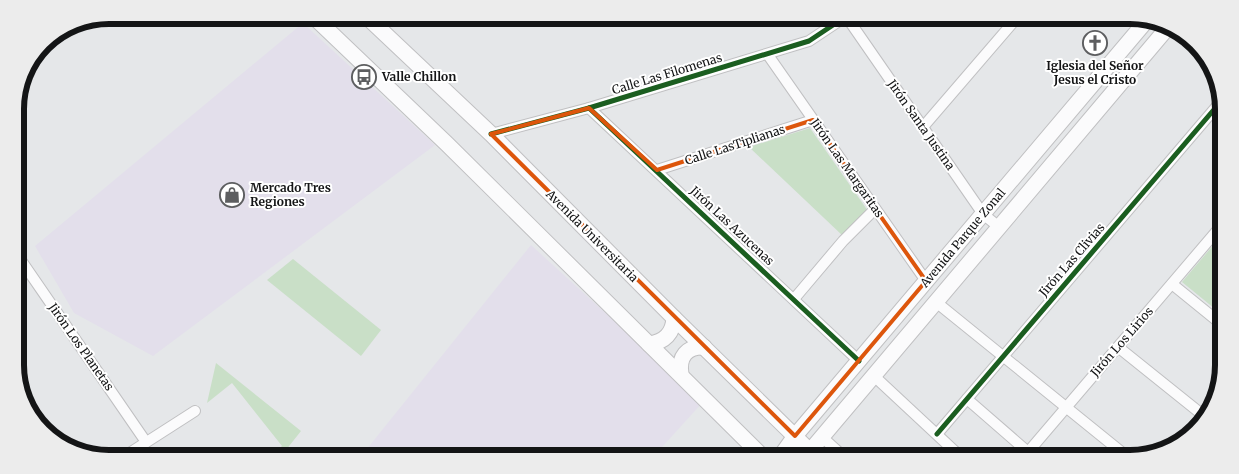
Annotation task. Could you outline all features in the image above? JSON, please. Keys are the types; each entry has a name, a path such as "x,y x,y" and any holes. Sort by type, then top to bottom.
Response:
{"main road":[{"path":"321,24 447,144 756,450"},
{"name":"Avenida Universitaria","path":"374,24 491,134 674,318 795,436 807,450"},
{"name":"Avenida Parque Zonal","path":"785,450 1143,25"},
{"name":"Avenida Parque Zonal","path":"814,450 822,437 1164,31"},
{"path":"650,344 656,343 668,336 672,331 674,318"},
{"path":"680,374 680,360 684,354 690,349 704,347"}],"street":[{"name":"Calle Las Filomenas","path":"491,134 589,108 768,55 809,41 833,24"},
{"name":"Jirón Santa Justina","path":"851,24 983,214 999,226"},
{"path":"923,128 1012,24"},
{"name":"Jirón Las Margaritas","path":"768,55 926,281"},
{"name":"Jirón Las Azucenas","path":"589,108 858,361"},
{"name":"Jirón Las Clivias","path":"937,434 1215,108"},
{"name":"Calle LasTiplianas","path":"657,170 813,120"},
{"path":"794,299 843,241 875,209"},
{"name":"Jirón Los Lirios","path":"1029,450 1215,233"},
{"name":"Jirón Los Planetas","path":"24,265 146,442"},
{"path":"1172,284 1215,319"},
{"path":"936,302 1119,450"},
{"path":"1118,347 1200,413"},
{"path":"874,376 954,450"},
{"path":"967,399 1020,450"},
{"path":"134,450 195,411"},
{"path":"822,437 836,450"}],"highlighted area":[{"path":"589,108 657,170 813,120 926,281 795,436 491,134"}],"shaded area":[{"name":"Mercado Tres Regiones","path":"302,24 304,24 435,145 153,356 74,313 35,246"},
{"path":"531,245 703,402 659,450 366,450"}],"green space":[{"path":"810,128 868,211 843,236 749,147"},
{"path":"1215,243 1215,309 1182,282"},
{"path":"293,259 381,330 361,356 267,280"},
{"path":"216,363 301,431 286,450 278,450 282,446 232,383 207,403"}],"cycle path":[{"path":"491,134 589,108 809,41 834,24"},
{"path":"589,108 859,361"},
{"path":"937,434 1215,108"}],"place":[{"name":"Iglesia del Señor Jesus el Cristo","path":"1095,43"},
{"name":"Valle Chillon","path":"364,77"},
{"name":"Mercado Tres Regiones","path":"232,195"}]}
